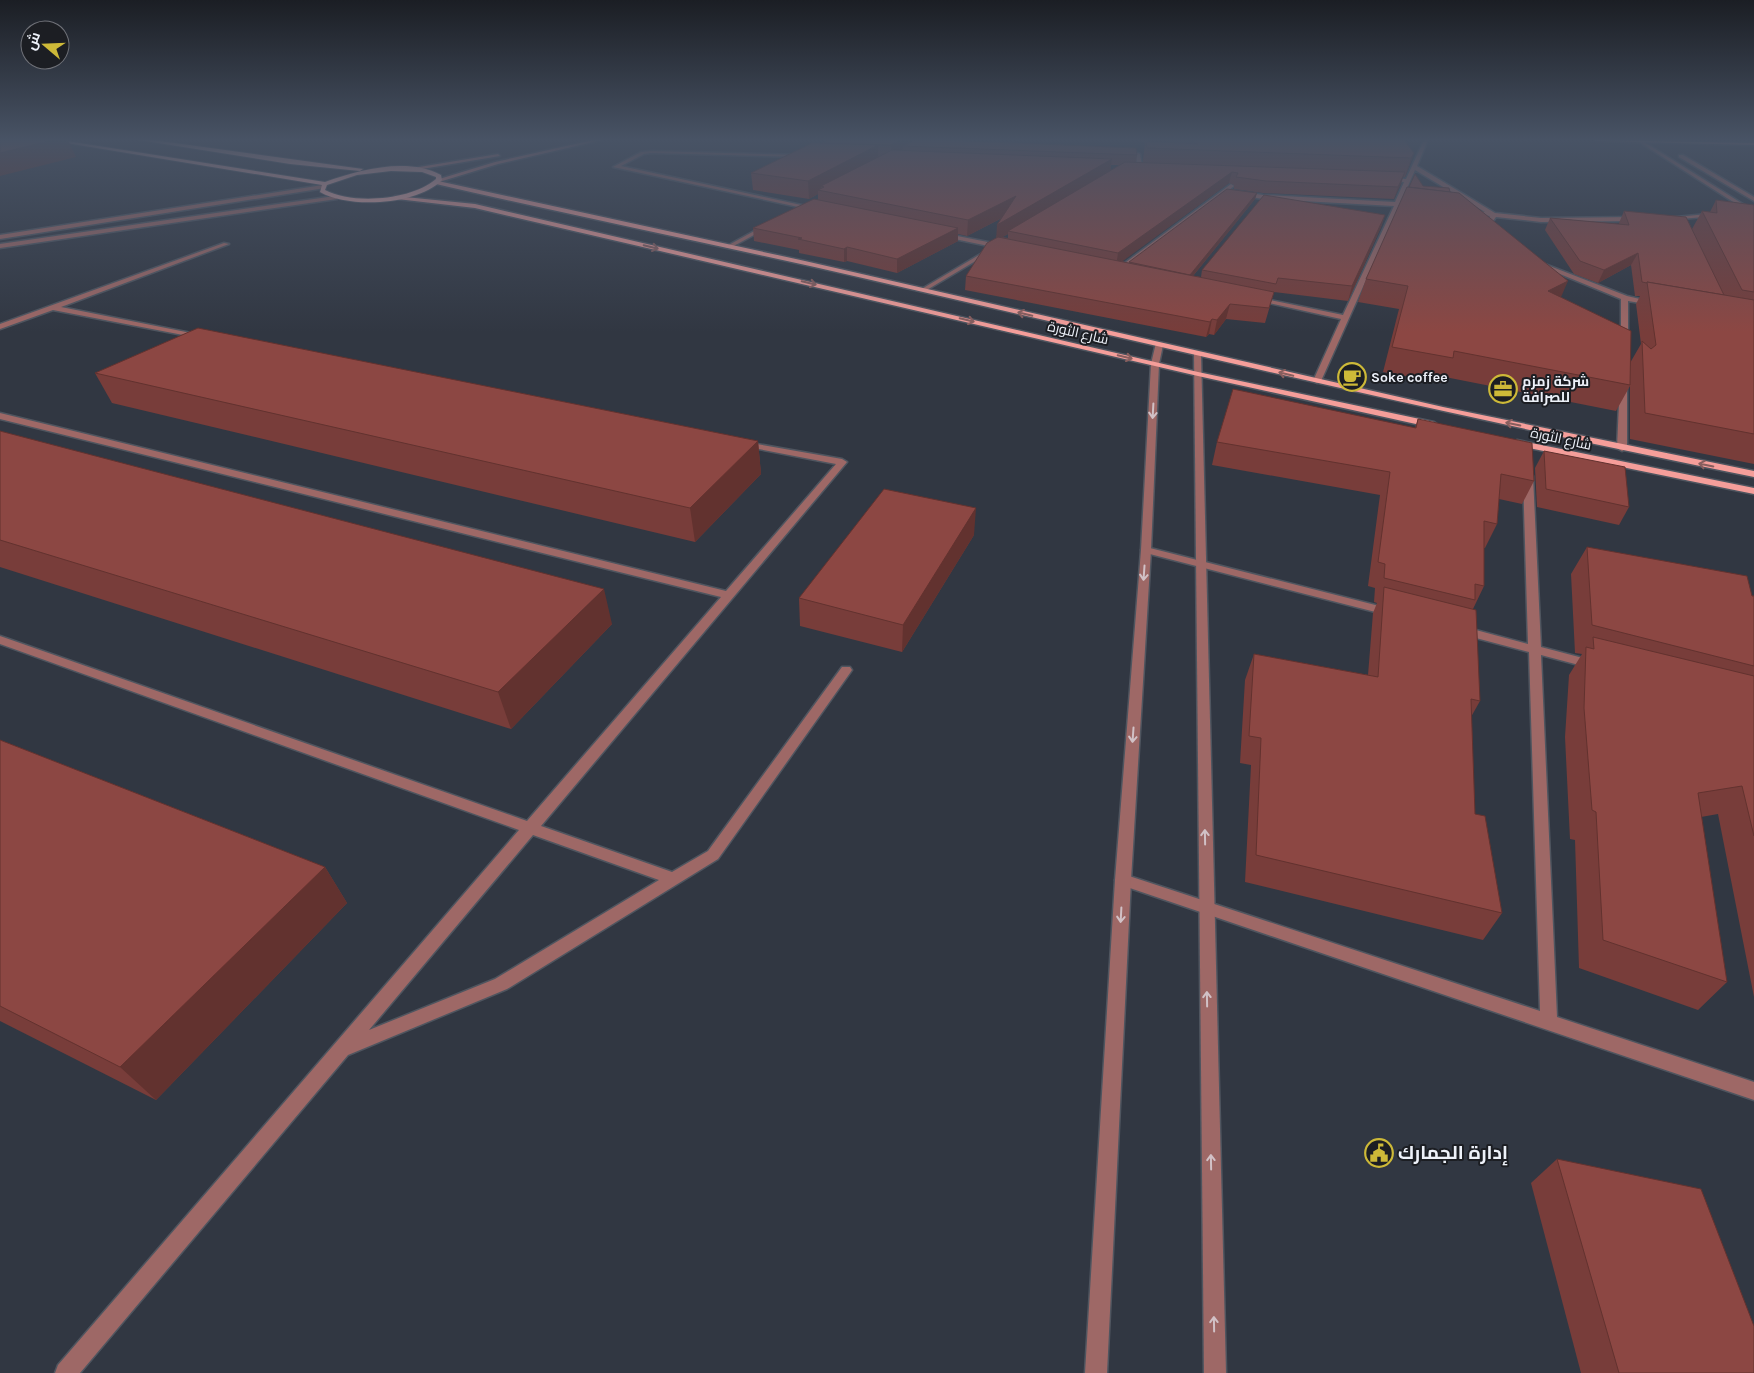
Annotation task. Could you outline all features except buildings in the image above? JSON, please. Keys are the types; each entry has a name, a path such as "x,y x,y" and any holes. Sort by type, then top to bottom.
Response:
{"main road":[{"name":"شارع الثورة","path":"458,204 475,206 1198,374 1440,426"},
{"name":"شارع الثورة","path":"536,204 923,290 1317,381 1622,448 1754,474"},
{"name":"شارع الثورة","path":"1507,441 1527,455 1754,491"}],"street":[{"path":"0,236 207,204"},
{"path":"0,246 293,204"},
{"path":"795,204 823,210"},
{"path":"796,211 808,204"},
{"path":"1117,271 1207,204"},
{"path":"1264,204 1268,205"},
{"path":"1317,381 1397,204"},
{"path":"1405,204 1426,207"},
{"path":"1476,204 1494,215"},
{"path":"1740,204 1753,212"},
{"path":"1464,211 1541,220 1643,218"},
{"path":"1735,212 1753,212"},
{"path":"1487,236 1483,230 1494,215"},
{"path":"1661,218 1722,216"},
{"path":"1680,218 1684,226"},
{"path":"728,247 779,220"},
{"path":"1378,224 1388,225"},
{"path":"930,232 998,246 1006,245"},
{"path":"0,327 226,244"},
{"path":"923,290 998,246"},
{"path":"1536,262 1625,298 1661,304"},
{"path":"1108,269 1126,273"},
{"path":"1249,298 1346,318"},
{"path":"1624,356 1625,298"},
{"path":"54,308 210,338"},
{"path":"1096,1373 1123,880 1146,550 1155,364 1159,345"},
{"path":"1197,354 1215,1373"},
{"path":"1622,448 1624,374"},
{"path":"0,416 728,595"},
{"path":"66,1373 842,462 735,441"},
{"path":"1527,455 1533,649 1549,1023"},
{"path":"1146,550 1400,615"},
{"path":"1448,627 1610,668"},
{"path":"0,640 674,879"},
{"path":"341,1050 501,984 713,855 846,670"},
{"path":"1123,880 1754,1091"}],"place":[{"name":"Soke coffee","path":"1352,377"},
{"name":"شركة زمزم للصرافة","path":"1503,389"},
{"name":"إدارة الجمارك","path":"1379,1153"}]}
